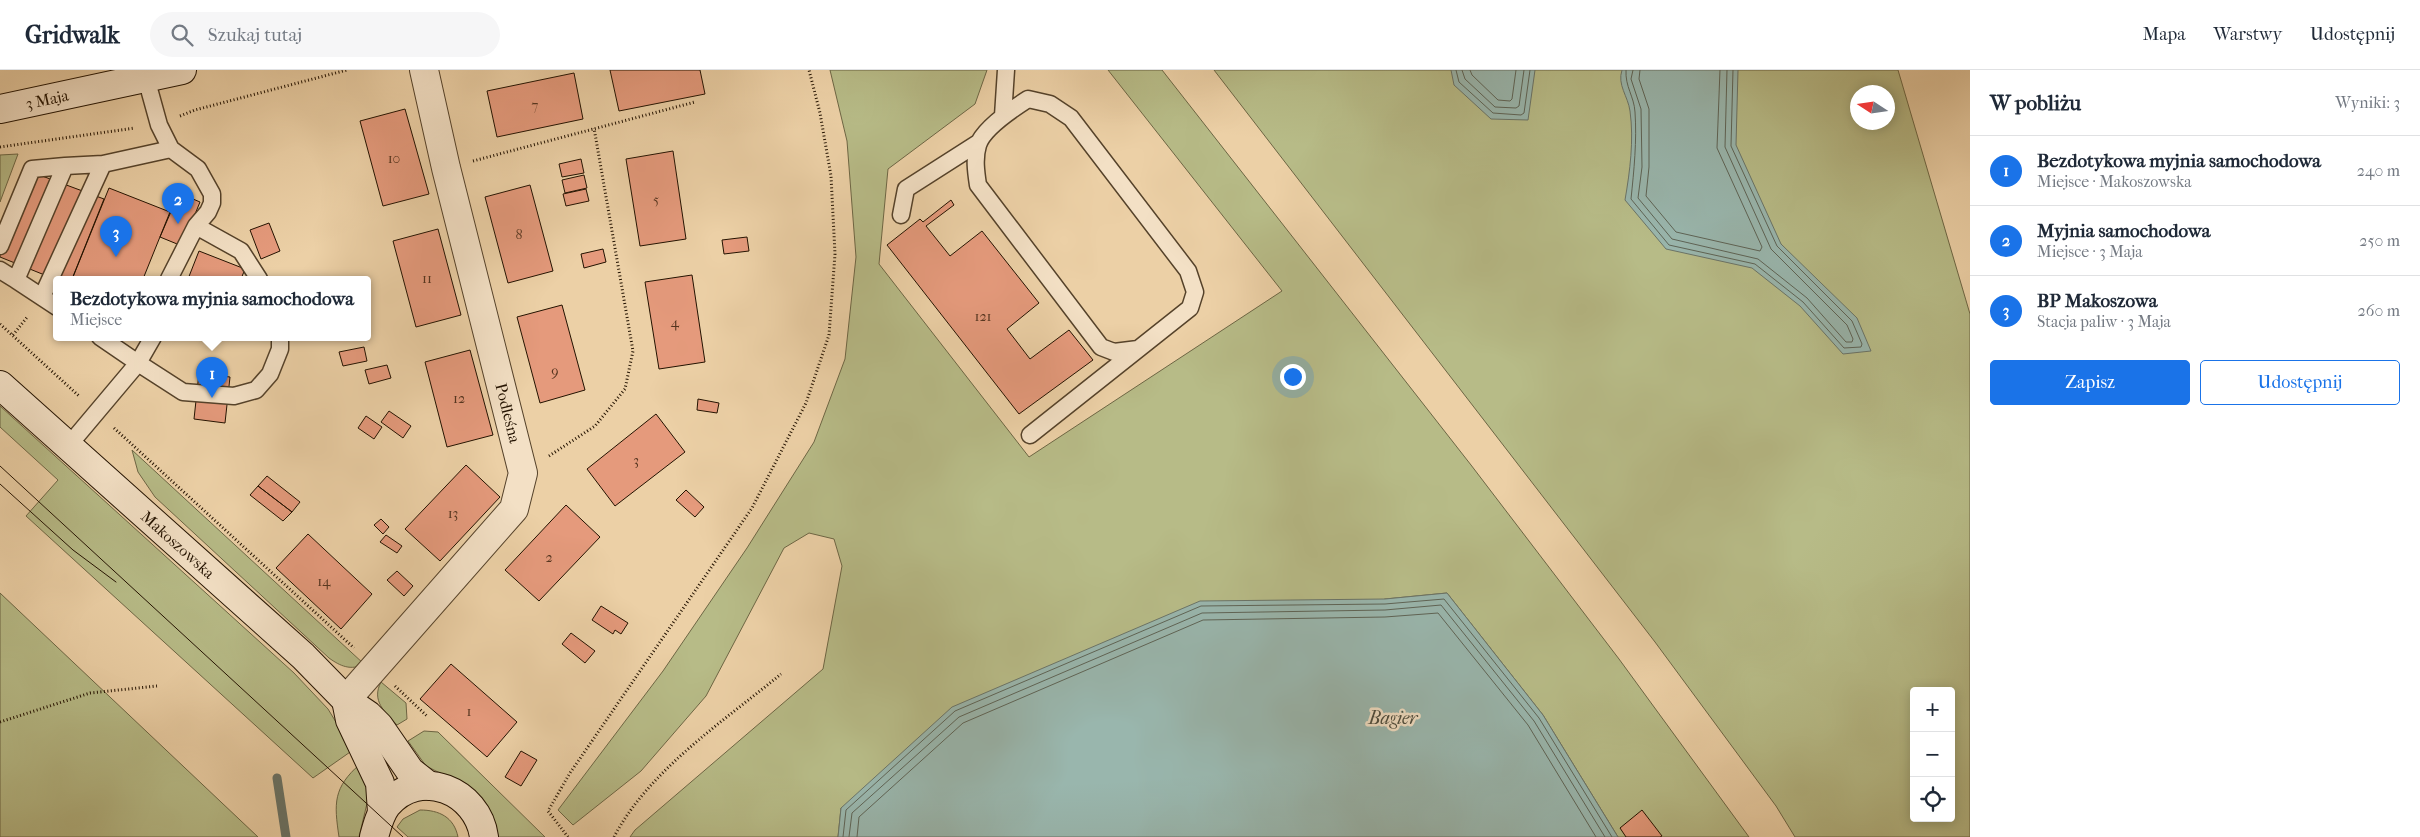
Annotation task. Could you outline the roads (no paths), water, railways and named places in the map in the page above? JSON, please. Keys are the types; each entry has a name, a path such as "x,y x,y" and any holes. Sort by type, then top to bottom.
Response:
{"main road":[{"name":"3 Maja","path":"0,109 182,70"},
{"name":"Podleśna","path":"346,700 514,509 523,473 446,168 424,70"},
{"name":"Makoszowska","path":"2,386 303,656 346,700 368,715 379,726 410,771 429,786"},
{"name":"Makoszowska","path":"346,700 350,720 380,783 378,824"},
{"name":"Makoszowska","path":"378,824 388,804 417,787 429,786 444,788 462,796 474,809 482,826 484,837"}],"lane":[{"path":"1003,116 1006,70"},
{"path":"146,78 159,125 171,150 198,170 212,194 212,203 208,212 196,226 171,276"},
{"path":"901,215 906,189 978,143 1003,116 1028,100 1050,104 1071,118 1188,270 1194,292 1190,308 1030,435"},
{"path":"978,143 975,167 978,184 1101,347 1114,352 1138,349"},
{"path":"0,246 32,169 103,164 171,150"},
{"path":"42,297 103,164"},
{"path":"16,280 65,166"},
{"path":"196,226 241,250 256,276"},
{"path":"0,270 53,304"},
{"path":"106,341 183,392 234,396 256,390 270,374 280,349 280,341"},
{"path":"68,445 138,363 151,341"}],"water":[{"path":"1451,70 1535,70 1528,120 1491,119 1454,85"},
{"path":"1622,70 1738,70 1736,145 1781,244 1857,318 1871,351 1843,354 1800,306 1752,268 1666,249 1625,200 1630,167 1632,133 1629,106 1621,81"},
{"name":"Bagier","path":"1447,593 1543,715 1618,837 838,837 841,808 952,707 1200,601 1385,599"}],"waterway":[{"path":"277,778 286,837"}],"tram line":[{"path":"0,466 403,837"},
{"path":"0,484 73,550 116,582"}],"place":[{"name":"Myjnia samochodowa","path":"178,224"},
{"name":"BP Makoszowa","path":"116,257"},
{"name":"Bezdotykowa myjnia samochodowa","path":"212,398"}]}
